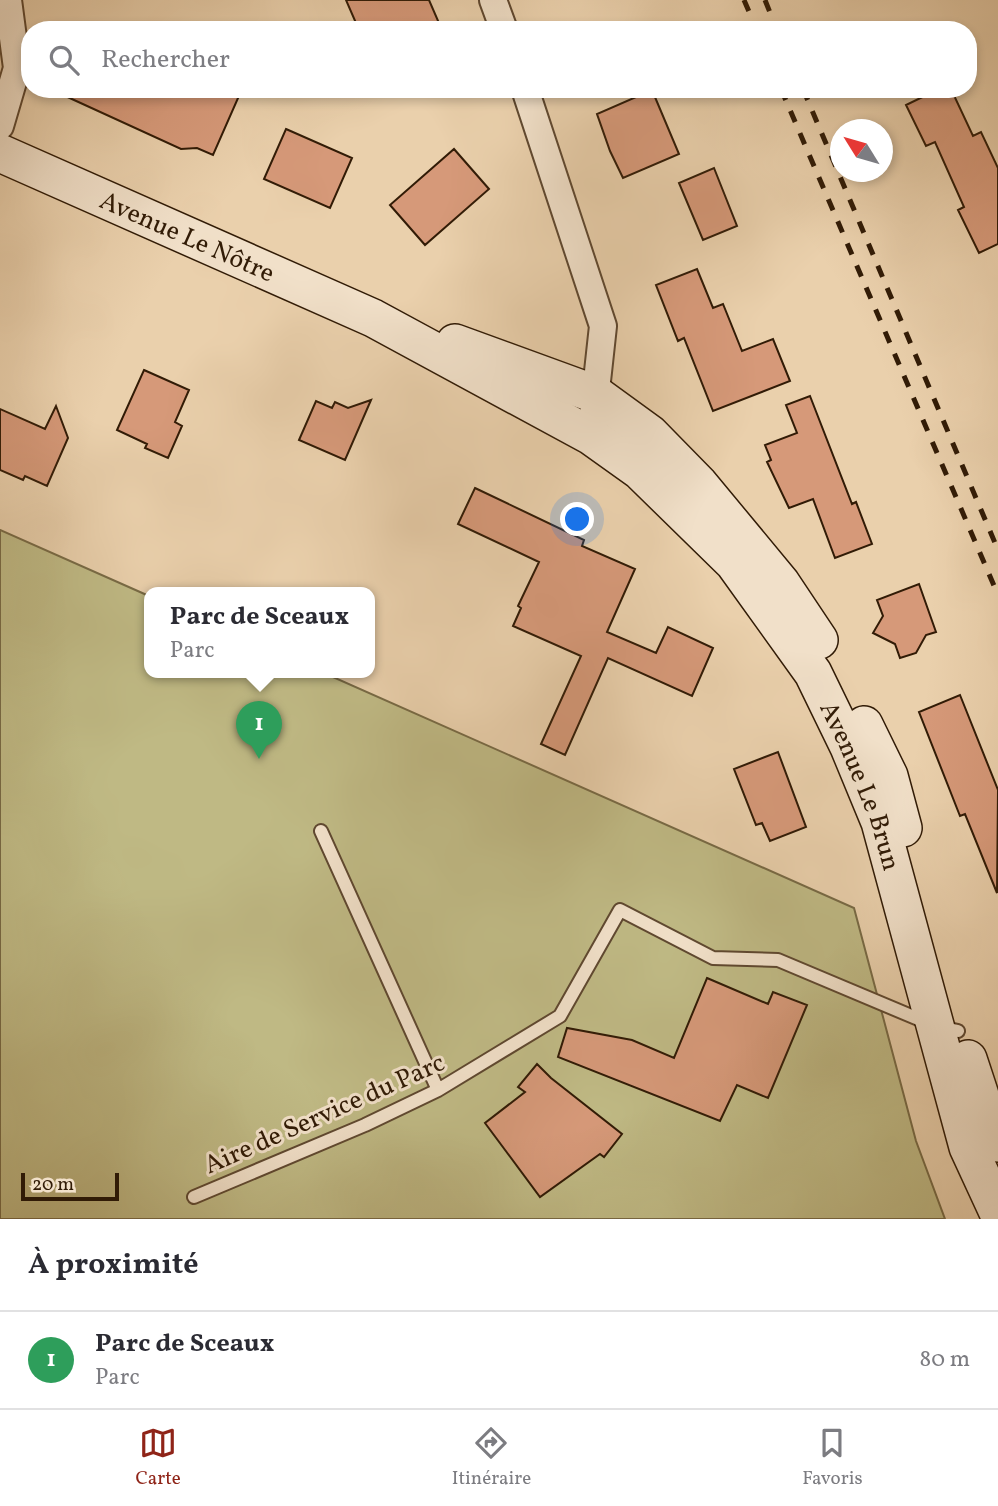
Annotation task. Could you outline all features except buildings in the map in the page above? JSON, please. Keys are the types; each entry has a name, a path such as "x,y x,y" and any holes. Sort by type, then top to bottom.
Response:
{"main road":[{"name":"Avenue Le Nôtre","path":"0,153 373,318 591,436"},
{"name":"Avenue Le Nôtre","path":"373,318 481,351 595,394"},
{"name":"Avenue Le Brun","path":"595,394 650,433 699,484 781,583 833,662 889,776 947,1028 968,1147 998,1212"},
{"name":"Avenue Le Brun","path":"591,436 640,471 734,563 813,673 849,747 880,822 947,1028 998,1143"}],"street":[{"path":"0,126 17,68 8,0"},
{"path":"493,0 501,21"},
{"path":"528,98 603,326 591,436"}],"lane":[{"path":"321,831 438,1090"},
{"name":"Aire de Service du Parc","path":"194,1197 365,1125 438,1090 560,1016 620,910 713,958 778,960 947,1028"}],"shaded area":[{"path":"0,530 144,594 144,678 335,678 854,908 916,1141 945,1219 0,1219"}],"railway":[{"path":"744,0 753,21"},
{"path":"765,0 773,21"},
{"path":"785,98 998,595"},
{"path":"807,98 998,550"}],"place":[{"name":"Parc de Sceaux","path":"259,759"}]}
